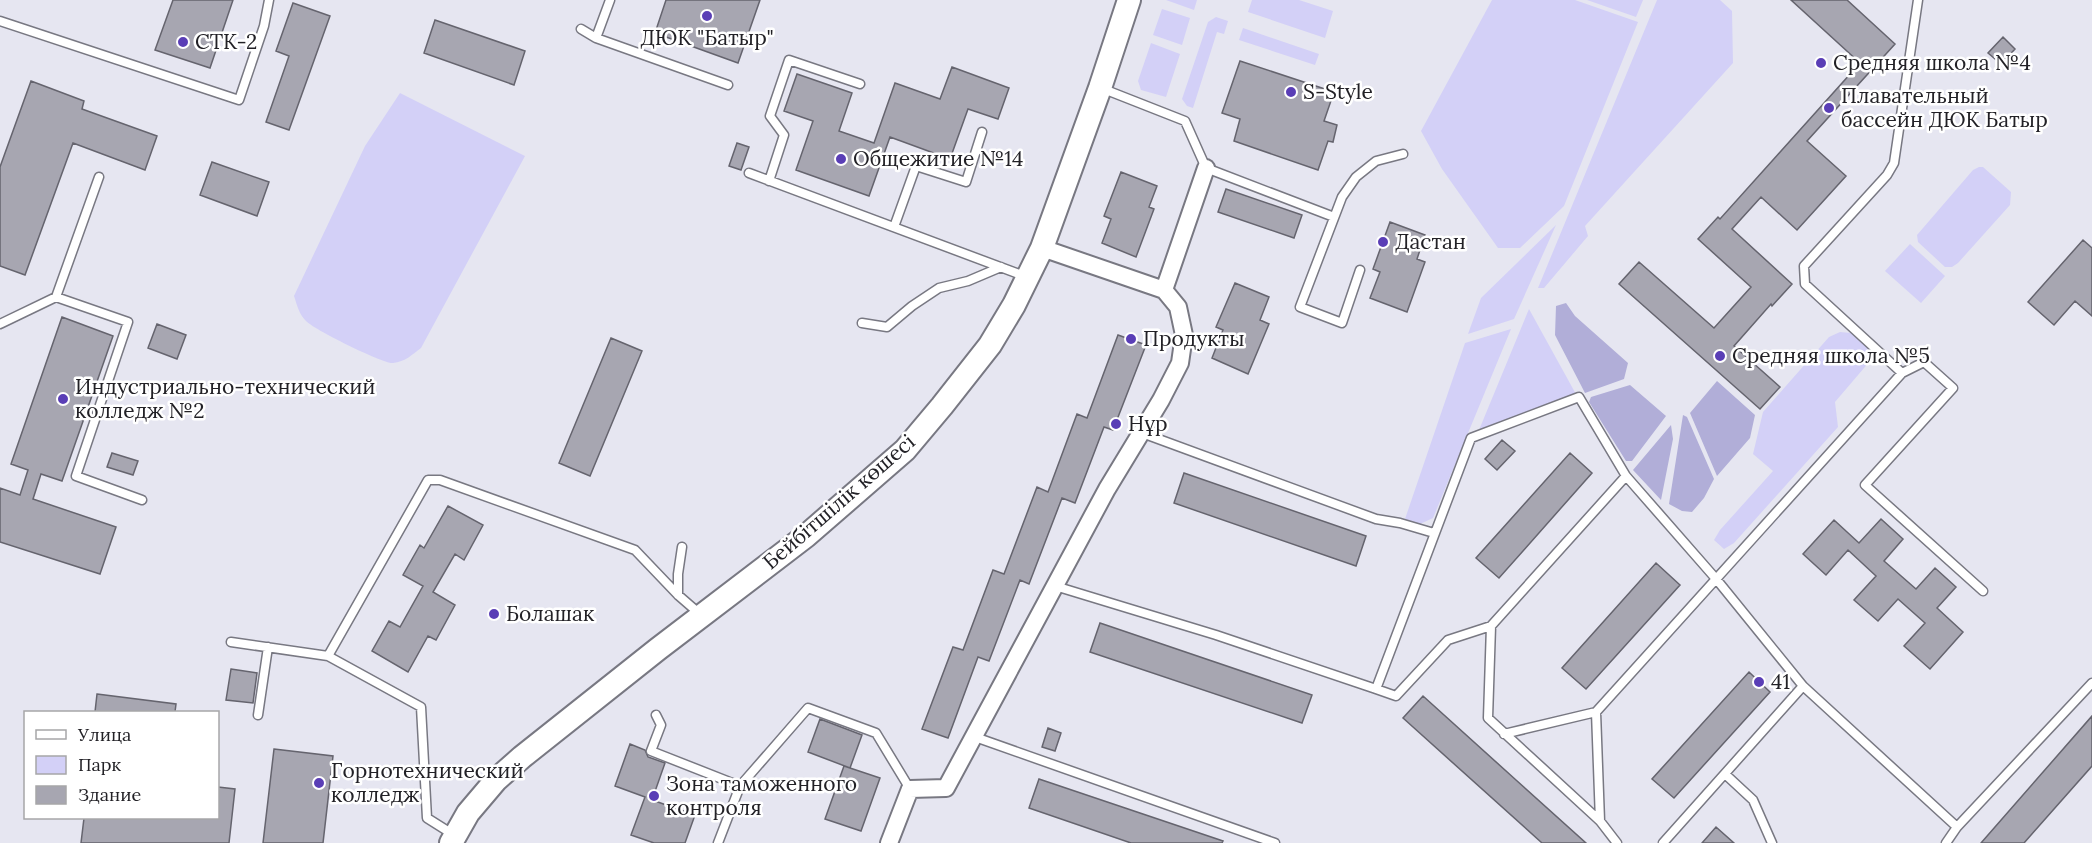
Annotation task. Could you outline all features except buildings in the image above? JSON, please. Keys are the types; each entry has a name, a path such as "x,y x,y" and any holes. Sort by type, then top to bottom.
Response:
{"street":[{"name":"Бейбітшілік көшесі","path":"453,839 468,813 496,780 522,757 806,536 905,450 990,345 1014,305 1042,248 1129,0"},
{"path":"1164,290 1206,168"},
{"path":"889,843 910,789 946,788 1107,489 1142,433 1180,363 1184,335 1178,307 1164,290 1042,248"}],"lane":[{"path":"0,21 239,100 264,26 269,0"},
{"path":"596,38 610,0"},
{"path":"1902,373 1805,284 1804,266 1887,176 1894,163 1918,0"},
{"path":"581,29 596,38 728,85"},
{"path":"769,181 784,135 770,116 789,60 860,84"},
{"path":"1100,88 1185,121 1206,168 1334,217"},
{"path":"894,227 916,166 966,182 982,132"},
{"path":"1360,270 1342,323 1300,307 1341,197 1356,177 1376,161 1403,154"},
{"path":"749,173 1028,277"},
{"path":"0,324 56,297 99,177"},
{"path":"862,322 887,327 912,306 939,288 968,281 1001,267"},
{"path":"56,297 128,322 76,476 142,500"},
{"path":"1504,734 1596,712 1718,580 1902,373 1924,362 1953,388 1865,485 1983,591"},
{"path":"1376,689 1471,438 1579,397 1626,476 1718,580 1803,686 1957,827"},
{"path":"1142,433 1376,519 1434,533"},
{"path":"1055,585 1216,635 1396,696 1448,640 1491,626 1626,476"},
{"path":"328,656 428,480 440,480 635,550 701,616"},
{"path":"678,595 682,548"},
{"path":"1491,626 1488,718 1600,821 1617,843"},
{"path":"231,642 328,656 421,706 427,818 453,839"},
{"path":"258,715 268,647"},
{"path":"1946,843 1957,827 2092,682"},
{"path":"1664,843 1803,686"},
{"path":"718,843 740,786 808,708 876,734 910,789"},
{"path":"1596,712 1600,821"},
{"path":"656,716 661,725 651,751 740,786"},
{"path":"975,737 1275,843"},
{"path":"1725,774 1753,800 1772,843"}],"green space":[{"path":"1166,0 1197,0 1194,10"},
{"path":"1252,0 1299,0 1333,11 1325,38 1248,12"},
{"path":"1492,0 1575,0 1638,22 1564,206 1520,248 1498,248 1442,169 1421,131"},
{"path":"1587,0 1643,0 1636,17"},
{"path":"1657,0 1720,0 1732,11 1733,63 1585,226 1588,236 1544,288 1538,288"},
{"path":"1162,9 1190,18 1182,45 1153,35"},
{"path":"1216,17 1228,21 1224,34 1217,32 1193,108 1187,106 1182,99 1208,22"},
{"path":"1243,28 1319,54 1315,65 1239,40"},
{"path":"1151,43 1180,54 1166,97 1141,90 1138,81"},
{"path":"400,93 525,156 421,348 405,359 393,363 363,352 311,325 298,309 294,296 365,146"},
{"path":"1983,167 2011,192 2010,205 1958,263 1952,267 1945,267 1918,242 1917,235 1973,170"},
{"path":"1556,225 1514,319 1468,334 1481,298"},
{"path":"1910,244 1945,276 1921,303 1885,271"},
{"path":"1529,309 1577,396 1479,430"},
{"path":"1511,329 1433,518 1420,524 1405,519 1465,343"},
{"path":"1840,332 1851,333 1871,351 1870,361 1835,402 1838,427 1734,543 1724,549 1714,540 1720,530 1773,471 1753,454 1763,412 1829,337"}],"shaded area":[{"path":"1566,303 1575,316 1628,363 1624,379 1585,393 1555,335 1556,306"},
{"path":"1717,381 1755,415 1750,438 1717,476 1690,413"},
{"path":"1630,385 1666,416 1632,461 1626,461 1589,402 1591,397"},
{"path":"1683,415 1687,417 1714,479 1704,498 1692,512 1682,511 1669,504"},
{"path":"1671,425 1673,439 1661,500 1633,470"}],"place":[{"name":"ДЮК \"Батыр\"","path":"707,16"},
{"name":"СТК-2","path":"183,42"},
{"name":"Средняя школа №4","path":"1821,63"},
{"name":"S-Style","path":"1291,92"},
{"name":"Плавательный бассейн ДЮК Батыр","path":"1829,108"},
{"name":"Общежитие №14","path":"841,159"},
{"name":"Дастан","path":"1383,242"},
{"name":"Продукты","path":"1131,339"},
{"name":"Средняя школа №5","path":"1720,356"},
{"name":"Индустриально-технический колледж №2","path":"63,399"},
{"name":"Нұр","path":"1116,424"},
{"name":"Болашак","path":"494,614"},
{"name":"41","path":"1759,682"},
{"name":"Горнотехнический колледж","path":"319,783"},
{"name":"Зона таможенного контроля","path":"654,796"}]}
